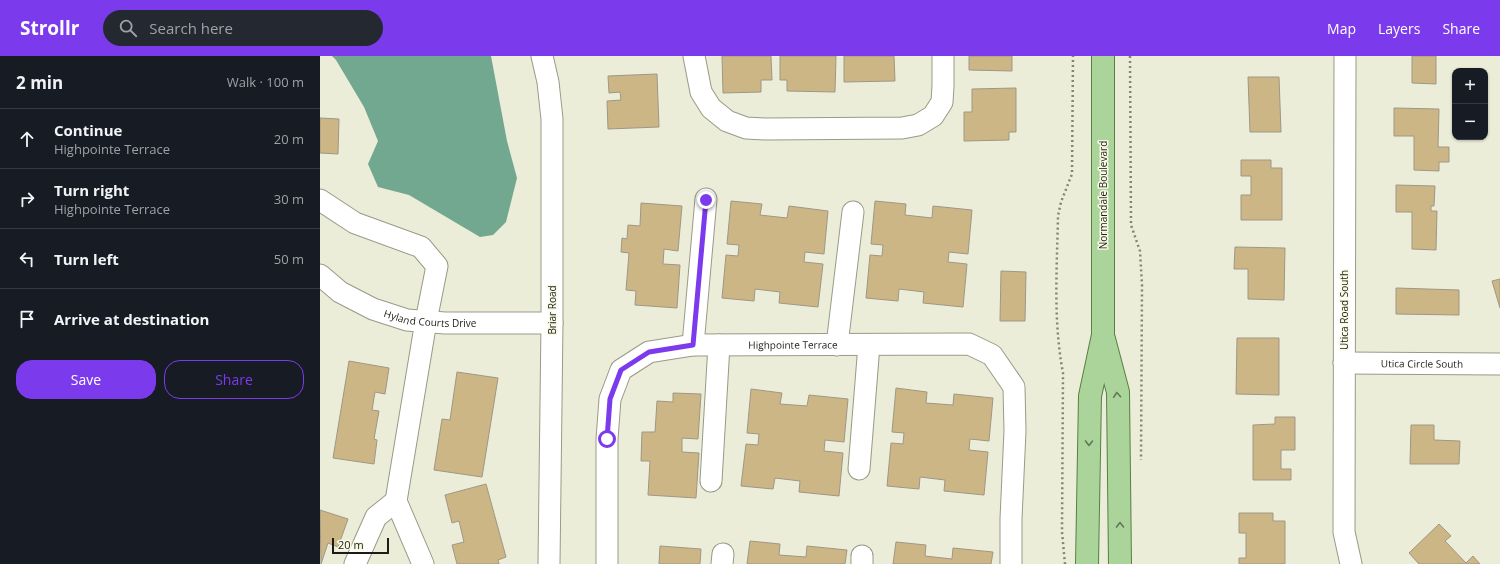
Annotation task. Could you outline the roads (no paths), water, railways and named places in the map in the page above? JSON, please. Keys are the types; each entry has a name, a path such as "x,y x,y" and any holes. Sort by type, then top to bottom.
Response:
{"main road":[{"name":"Normandale Boulevard","path":"1087,564 1090,396 1103,335 1103,56"},
{"name":"Normandale Boulevard","path":"1103,335 1118,392 1120,564"}],"street":[{"name":"Briar Road","path":"542,56 548,82 552,119 552,323 549,564"},
{"path":"694,56 701,92 712,108 727,121 746,128 766,129 902,128 918,125 933,116 942,102 944,86 943,56"},
{"name":"Utica Road South","path":"1345,56 1344,532 1351,564"},
{"path":"320,200 355,223 421,247 437,266 426,321 396,501 423,564"},
{"path":"693,345 706,200"},
{"path":"837,345 853,212"},
{"name":"Hyland Courts Drive","path":"320,275 340,292 373,309 407,320 445,323 552,323"},
{"name":"Highpointe Terrace","path":"607,564 607,439 610,399 621,370 649,352 693,345 969,344 992,355 1014,387 1015,432 1011,520 1011,564"},
{"path":"711,480 719,345"},
{"path":"859,469 869,345"},
{"name":"Utica Circle South","path":"1344,363 1500,364"},
{"path":"355,564 376,517 396,501"}]}
